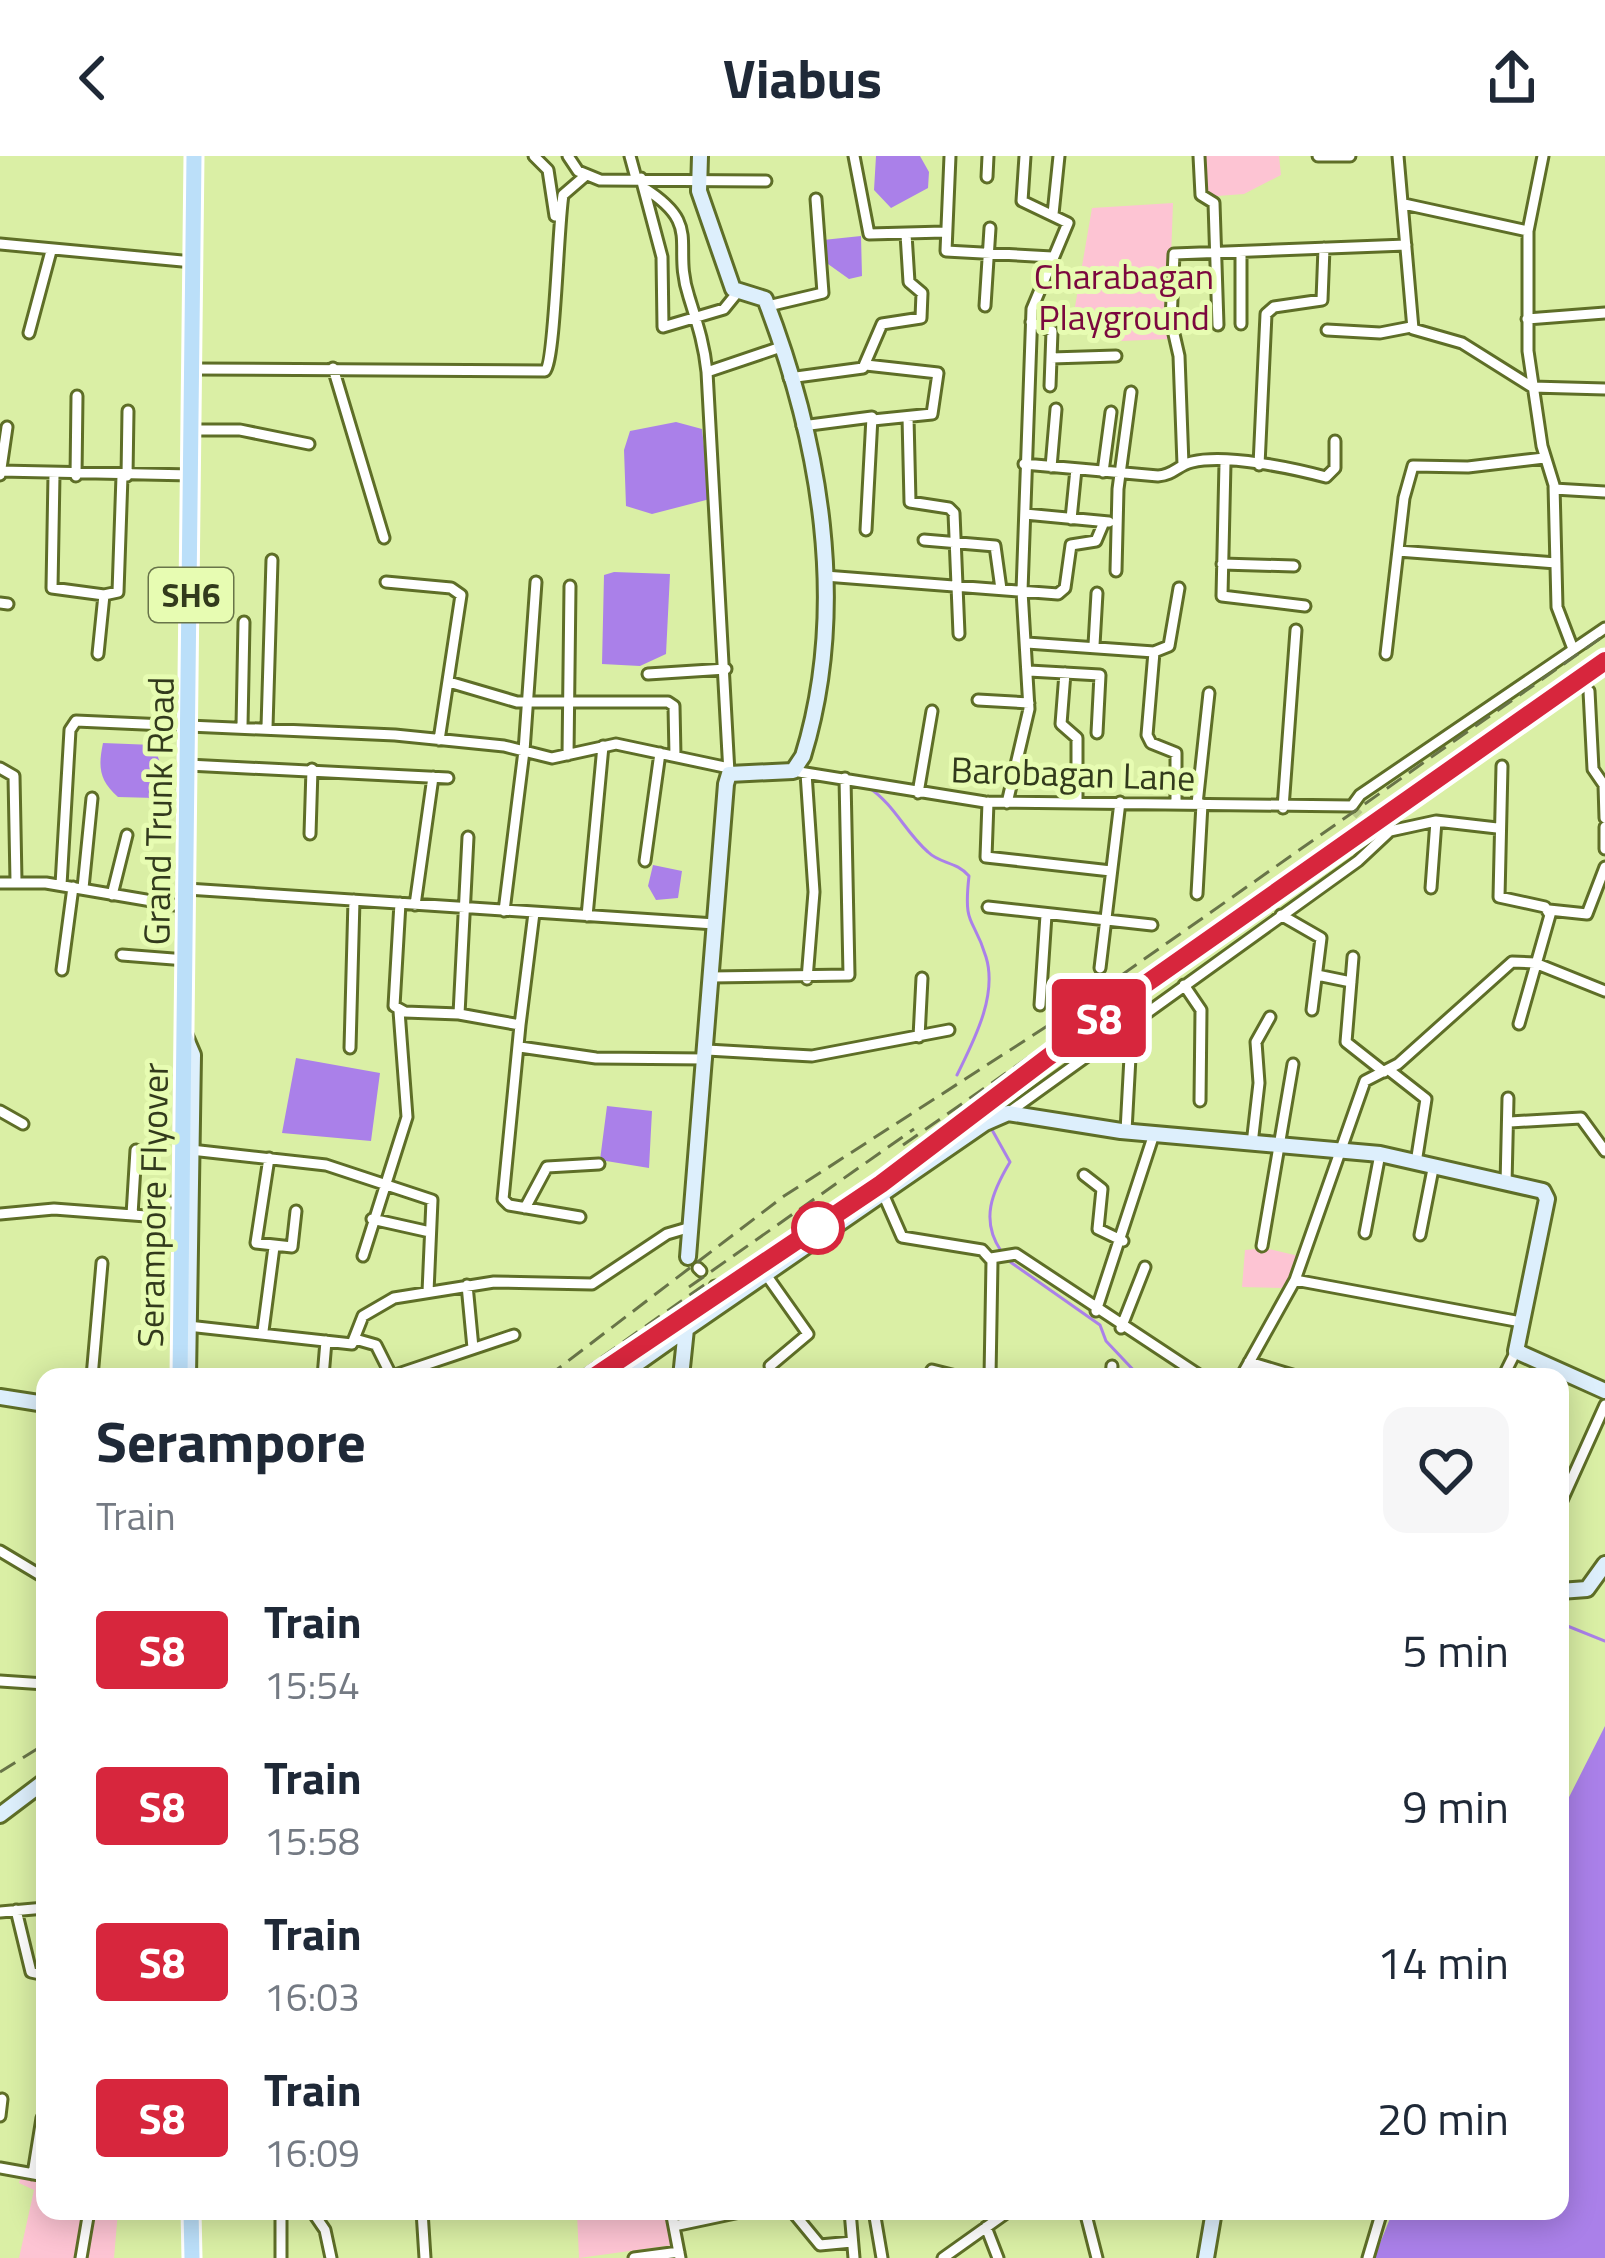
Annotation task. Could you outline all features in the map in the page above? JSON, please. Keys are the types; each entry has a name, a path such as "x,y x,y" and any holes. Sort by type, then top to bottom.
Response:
{"main road":[{"name":"Grand Trunk Road","path":"185,1025 194,156"},
{"name":"Serampore Flyover","path":"181,1368 185,1025"},
{"path":"190,2220 191,2258"}],"street":[{"path":"192,369 545,371 554,360 557,229 551,180 534,156"},
{"path":"568,156 586,176 640,182 766,181"},
{"path":"630,156 662,257 663,327 724,308 737,293"},
{"path":"700,156 697,179 737,293"},
{"path":"854,156 868,233 944,232"},
{"path":"950,156 946,251 1052,257"},
{"path":"987,177 988,156"},
{"path":"1007,803 1029,703 1022,591 1031,322 1036,290 1068,223 1022,201 1025,156"},
{"path":"1054,214 1059,156"},
{"path":"1199,156 1201,196 1214,203 1218,325"},
{"path":"1318,156 1349,156"},
{"path":"1398,156 1411,327"},
{"path":"1543,156 1528,231 1527,319 1532,387 1554,489 1557,607 1573,649 1605,628"},
{"path":"557,229 563,195 586,176"},
{"path":"640,182 674,209 682,223 688,296 700,316 726,669 729,771 691,1227 694,1263"},
{"path":"768,306 823,293 816,199"},
{"path":"1404,204 1528,231"},
{"path":"985,306 991,228"},
{"path":"866,365 882,324 922,316 921,290 910,286 906,234"},
{"path":"0,244 193,262"},
{"path":"1183,465 1179,356 1171,321 1173,256 1406,245"},
{"path":"1259,465 1266,314 1274,308 1322,300 1324,248"},
{"path":"29,333 51,251"},
{"path":"1240,253 1241,324"},
{"path":"737,293 764,298 768,306 825,523 825,576 800,772 814,892 807,979"},
{"path":"1527,319 1605,314"},
{"path":"1031,322 1051,330 1050,386"},
{"path":"1327,330 1380,333 1386,328 1411,327 1462,344 1532,387 1605,389"},
{"path":"707,372 782,347"},
{"path":"1051,358 1116,356"},
{"path":"789,378 866,365 938,374 934,411 802,426"},
{"path":"333,368 384,538"},
{"path":"1116,571 1120,474 1131,392"},
{"path":"76,476 77,396"},
{"path":"1051,467 1056,410"},
{"path":"54,475 52,588 104,595 118,592 128,411"},
{"path":"1103,472 1111,412"},
{"path":"908,417 910,502 952,508 959,634"},
{"path":"866,530 873,420"},
{"path":"7,427 0,472 192,475"},
{"path":"192,430 240,430 309,444"},
{"path":"1024,464 1172,475 1183,465 1225,463 1329,476 1335,441"},
{"path":"1386,653 1406,489 1416,463 1468,467 1544,458"},
{"path":"1225,463 1224,598 1305,606"},
{"path":"1071,519 1076,469"},
{"path":"1554,489 1605,492"},
{"path":"1025,514 1118,523"},
{"path":"825,576 1063,591 1071,545 1096,541 1104,522"},
{"path":"924,540 997,548 1001,589"},
{"path":"1398,551 1556,563"},
{"path":"267,727 272,560"},
{"path":"1222,564 1294,566"},
{"path":"386,582 459,591 439,740"},
{"path":"504,911 524,751 536,582"},
{"path":"568,755 570,586"},
{"path":"1027,643 1154,652 1169,646 1179,588"},
{"path":"1094,645 1097,593"},
{"path":"98,653 104,595"},
{"path":"242,726 244,622"},
{"path":"1282,808 1296,630"},
{"name":"Barobagan Lane","path":"800,772 988,802 1352,808 1360,795 1573,649"},
{"path":"1154,652 1147,735 1150,743 1176,753 1176,803"},
{"path":"648,674 726,669"},
{"path":"1030,671 1094,672 1102,678 1097,733"},
{"path":"1065,673 1061,724 1077,738 1077,803"},
{"path":"449,682 528,702 672,704 678,737 675,756"},
{"path":"1589,691 1593,769 1604,783 1605,849"},
{"path":"1197,894 1209,693"},
{"path":"978,700 1029,703"},
{"path":"918,794 932,710"},
{"path":"72,887 73,722 267,727 439,740 549,758 604,746 660,752 729,771 800,772"},
{"path":"587,916 604,746"},
{"path":"645,861 660,752"},
{"path":"188,765 448,778"},
{"path":"1502,766 1497,828 1504,837 1498,896 1549,910 1587,914 1605,867"},
{"path":"0,768 14,776 16,881"},
{"path":"310,834 311,769"},
{"path":"415,904 433,777"},
{"path":"711,977 807,979 850,973 845,778"},
{"path":"62,970 72,887 92,798"},
{"path":"988,802 986,857 1112,871"},
{"path":"1100,968 1120,802"},
{"path":"631,1368 686,1329 722,1294 767,1276 985,1123 1007,1114 1366,855 1381,837 1406,824 1436,821 1497,828"},
{"path":"1431,888 1436,821"},
{"path":"1372,828 1381,837"},
{"path":"112,895 127,835"},
{"path":"459,1014 465,949 460,908 468,837"},
{"path":"0,883 72,887 187,908"},
{"path":"187,889 715,924"},
{"path":"350,1048 354,900"},
{"path":"363,1256 407,1117 399,1011 393,1003 400,904"},
{"path":"988,907 1152,926"},
{"path":"1519,1024 1549,910"},
{"path":"534,913 501,1193 505,1203 580,1217"},
{"path":"1040,1005 1046,915"},
{"path":"1282,915 1320,934 1312,1010"},
{"path":"122,955 186,960"},
{"path":"1353,957 1346,1042 1426,1099 1417,1163"},
{"path":"1246,1368 1294,1280 1363,1084 1387,1071 1507,964 1535,963 1605,991"},
{"path":"1317,975 1351,982"},
{"path":"919,1037 922,978"},
{"path":"1184,985 1201,1010 1200,1101"},
{"path":"399,1011 459,1014 520,1025"},
{"path":"1252,1144 1259,1083 1256,1042 1270,1017"},
{"path":"181,1368 176,1202 179,1029 185,1025 193,1055 188,1326 182,1368"},
{"path":"520,1047 596,1058 792,1058 949,1030"},
{"path":"1126,1131 1130,1057"},
{"path":"1262,1246 1293,1064"},
{"path":"1506,1184 1508,1098"},
{"path":"0,1111 23,1124"},
{"path":"1007,1114 1126,1131 1380,1154 1547,1196 1516,1351 1508,1368"},
{"path":"1510,1122 1581,1118 1605,1151"},
{"path":"1096,1311 1123,1241 1154,1134"},
{"path":"131,1215 136,1150"},
{"path":"191,1150 326,1165 432,1200 428,1292"},
{"path":"1365,1233 1380,1154"},
{"path":"268,1158 255,1241 292,1247 296,1211"},
{"path":"525,1208 547,1167 599,1164"},
{"path":"1420,1235 1433,1168"},
{"path":"1084,1175 1102,1189 1097,1229 1123,1241"},
{"path":"884,1196 902,1237 982,1250 991,1258 996,1279 991,1368"},
{"path":"0,1214 53,1209 146,1216 158,1202 176,1202"},
{"path":"372,1219 430,1232"},
{"path":"188,1326 263,1331 350,1345 368,1312 394,1298 467,1286 592,1284 667,1234 691,1227"},
{"path":"263,1331 274,1247"},
{"path":"991,1258 1016,1254 1120,1328 1187,1368"},
{"path":"93,1368 102,1263"},
{"path":"1120,1328 1145,1267"},
{"path":"767,1276 808,1334 770,1366"},
{"path":"1294,1280 1521,1322"},
{"path":"467,1286 473,1348"},
{"path":"682,1368 686,1329"},
{"path":"417,1368 514,1335"},
{"path":"356,1339 376,1345 388,1368"},
{"path":"324,1368 326,1341"},
{"path":"1516,1351 1554,1368"},
{"path":"1249,1362 1269,1368"},
{"path":"1569,1375 1605,1391"},
{"path":"0,1397 36,1403"},
{"path":"1569,1487 1605,1405"},
{"path":"0,1551 36,1573"},
{"path":"1569,1590 1587,1589 1605,1564"},
{"path":"0,1681 36,1683"},
{"path":"0,1815 36,1788"},
{"path":"0,1912 36,1909"},
{"path":"16,1910 31,1972 36,1973"},
{"path":"0,2116 2,2099"},
{"path":"0,2170 36,2175"},
{"path":"81,2258 87,2220"},
{"path":"281,2220 281,2258"},
{"path":"319,2220 326,2230 331,2258"},
{"path":"423,2220 425,2258"},
{"path":"634,2258 679,2255 673,2220"},
{"path":"674,2226 702,2220"},
{"path":"799,2220 820,2245 852,2242"},
{"path":"851,2220 854,2258"},
{"path":"876,2220 882,2258"},
{"path":"943,2258 995,2220"},
{"path":"1087,2220 1097,2258"},
{"path":"1206,2258 1212,2220"},
{"path":"1368,2258 1379,2220"},
{"path":"986,2227 998,2258"}],"green space":[{"path":"1206,156 1279,156 1281,175 1244,194 1204,197"},
{"name":"Charabagan Playground","path":"1173,203 1168,339 1121,341 1071,330 1092,208"},
{"path":"1265,1248 1303,1257 1282,1288 1242,1287 1245,1250"},
{"path":"21,2176 36,2178 36,2220 117,2220 114,2258 19,2258 34,2190 19,2183"},
{"path":"577,2220 668,2220 673,2245 579,2258"}],"shaded area":[{"path":"876,156 920,156 929,172 928,188 891,208 874,190"},
{"path":"861,236 862,276 849,279 828,264 823,240"},
{"path":"676,422 702,429 710,499 652,514 626,506 624,450 630,431"},
{"path":"670,574 666,654 640,666 602,664 604,575"},
{"path":"103,743 154,745 163,772 155,798 118,797 112,791 102,773"},
{"path":"653,865 682,871 678,898 656,900 648,886"},
{"path":"296,1058 380,1073 371,1141 282,1133"},
{"path":"607,1106 652,1111 649,1168 600,1160"},
{"path":"1605,1726 1605,2258 1374,2258 1389,2220 1569,2220 1569,1797"}],"waterway":[{"path":"868,787 928,852 969,876 969,914 986,957 989,987 982,1018 957,1075"},
{"path":"991,1128 1010,1162 991,1206 991,1228 1001,1251"},
{"path":"1006,1259 1100,1325 1106,1341 1132,1368"},
{"path":"1569,1627 1605,1641"}],"tunnel":[{"path":"1353,809 1372,828"}],"railway":[{"path":"559,1368 784,1196 1069,1012 1605,635"},
{"path":"1028,1071 1605,660"},
{"path":"903,1145 1036,1052"},
{"path":"689,1287 914,1129"},
{"path":"658,1337 938,1141"},
{"path":"586,1368 707,1283"},
{"path":"0,1772 36,1750"}],"train":[{"name":"S8","path":"609,1368 691,1317 881,1184 1130,995 1605,661"}]}
